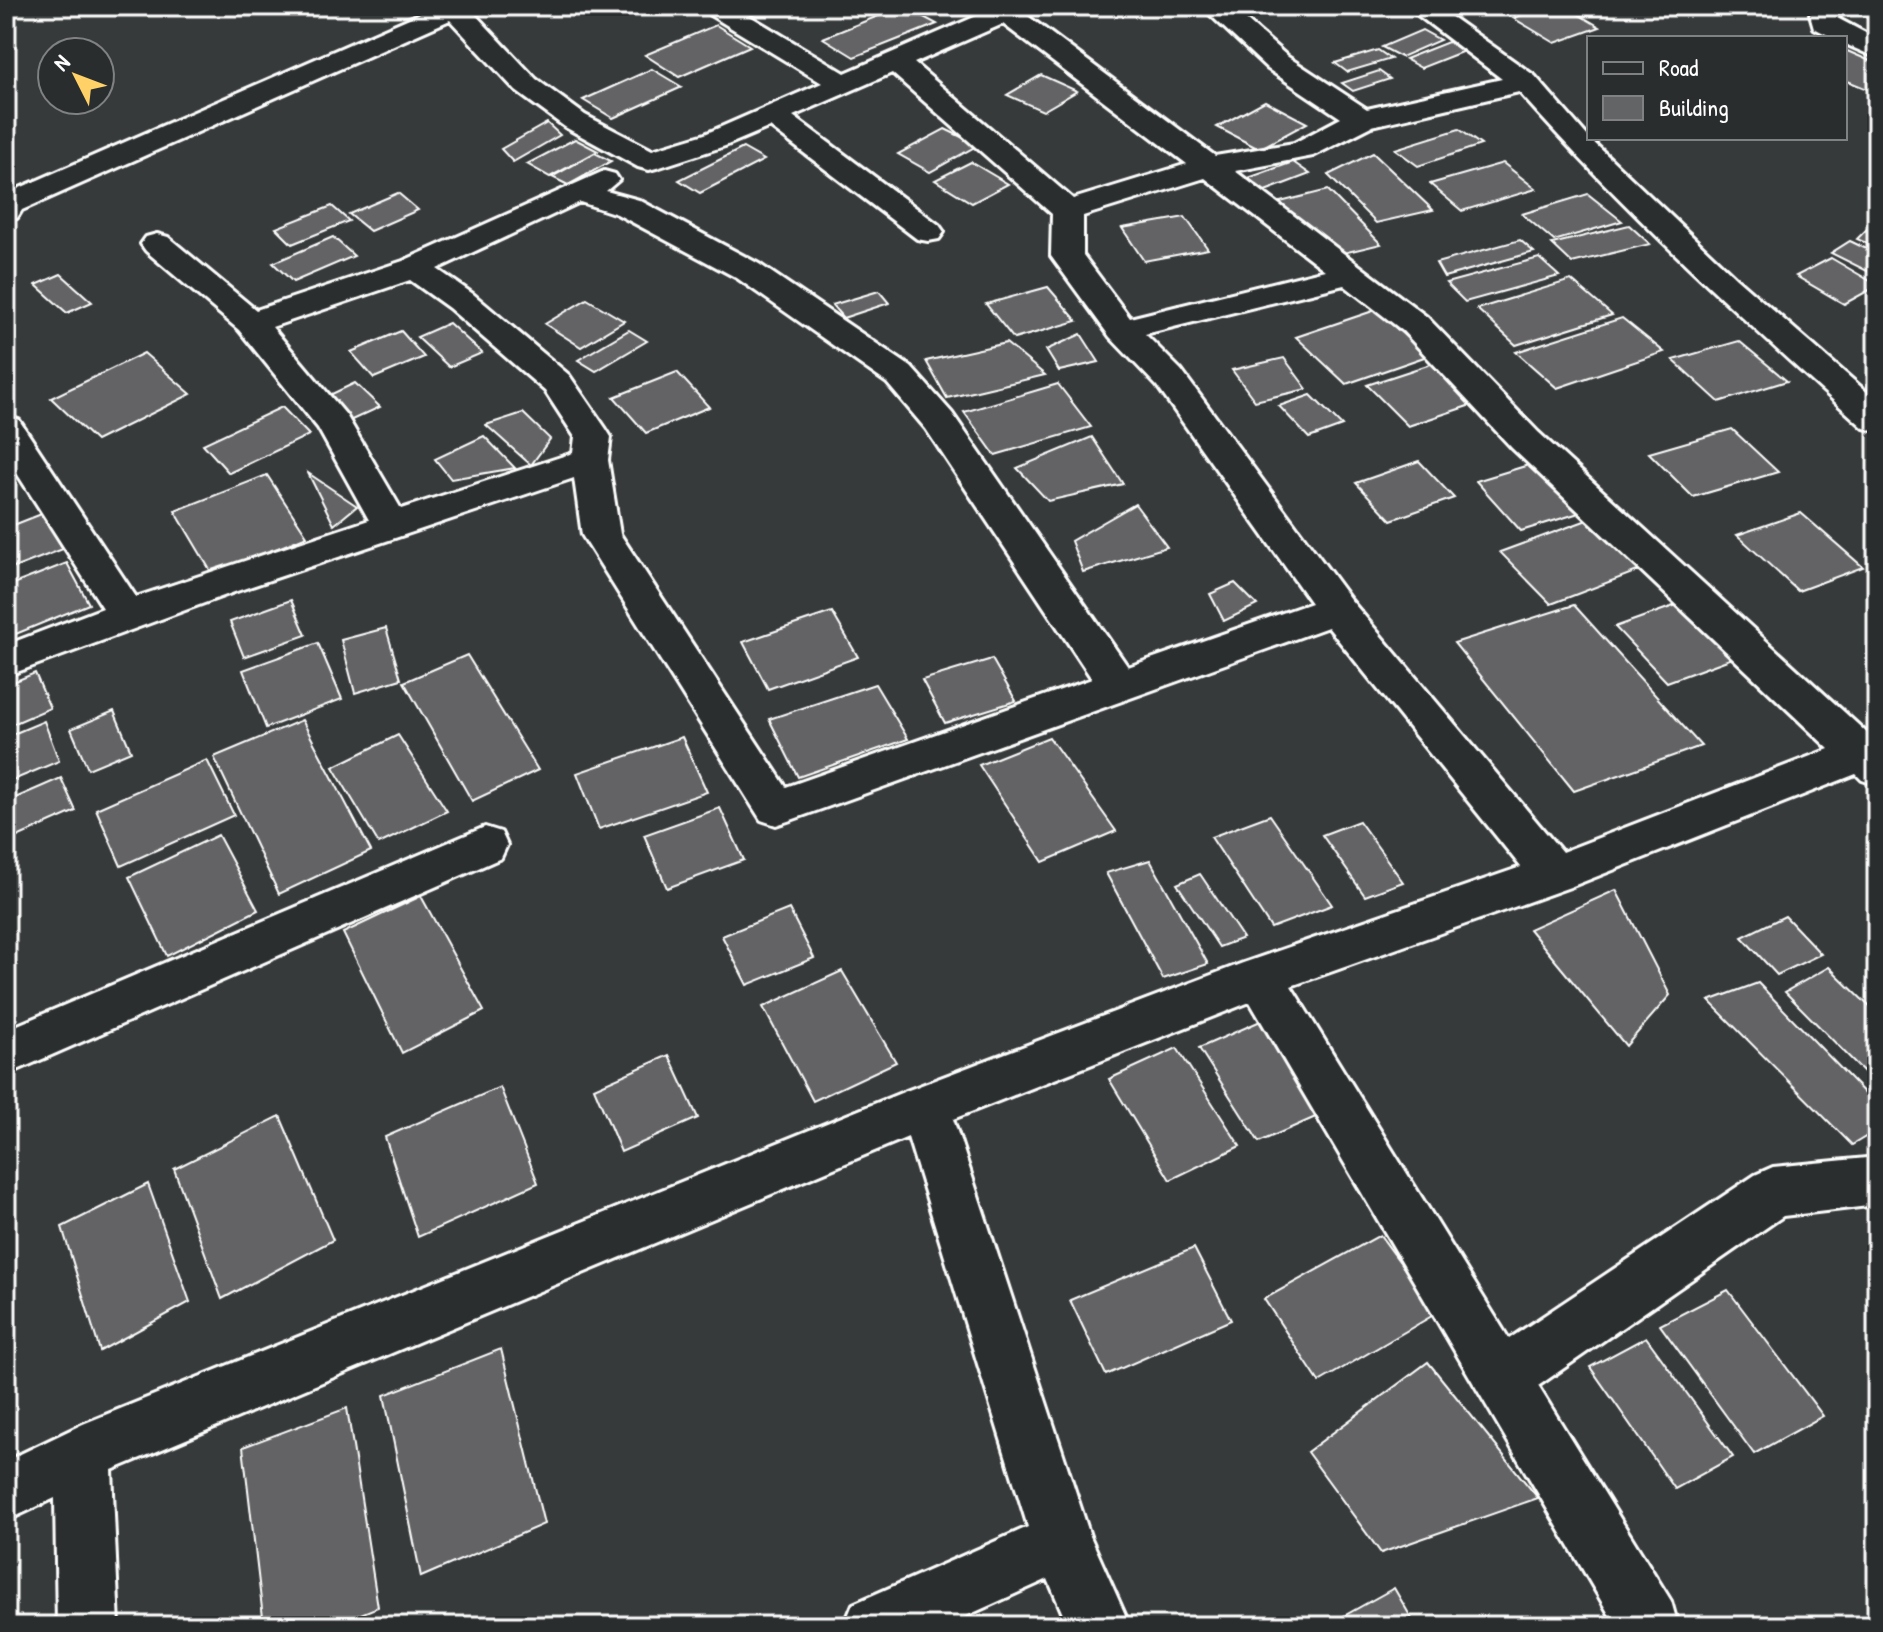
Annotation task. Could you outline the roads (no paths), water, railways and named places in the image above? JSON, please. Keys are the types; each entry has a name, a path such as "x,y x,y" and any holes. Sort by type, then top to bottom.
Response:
{"street":[{"path":"1214,6 1278,63 1362,119"},
{"path":"1419,6 1525,82 1590,154 1724,285 1877,420"},
{"path":"1839,6 1823,14 1824,22 1877,50"},
{"path":"6,1492 83,1453 924,1107 1260,977 1554,874 1872,757 1525,440 1415,324 1007,8 773,115 715,140 649,161 414,268 251,323"},
{"path":"6,211 10,204 442,9 526,85 575,121 649,161"},
{"path":"719,9 843,84"},
{"path":"894,60 1068,211"},
{"path":"1068,211 1211,166 1302,150 1362,119 1525,82"},
{"path":"773,115 928,232"},
{"path":"578,192 628,207 748,271 899,375 939,421 1120,688"},
{"path":"1068,211 1067,256 1122,330 1169,378 1336,609 1554,874"},
{"path":"157,244 251,323 333,423 392,527"},
{"path":"414,268 461,301 557,383 593,437 590,460 601,535 776,808 1336,609"},
{"path":"1122,330 1349,274"},
{"path":"6,428 126,612"},
{"path":"6,661 126,612 590,460"},
{"path":"6,1053 485,845"},
{"path":"1260,977 1649,1623"},
{"path":"924,1107 1062,1542 1099,1626"},
{"path":"1501,1378 1773,1192 1877,1181"},
{"path":"83,1453 88,1626"},
{"path":"875,1626 1062,1542"}]}
